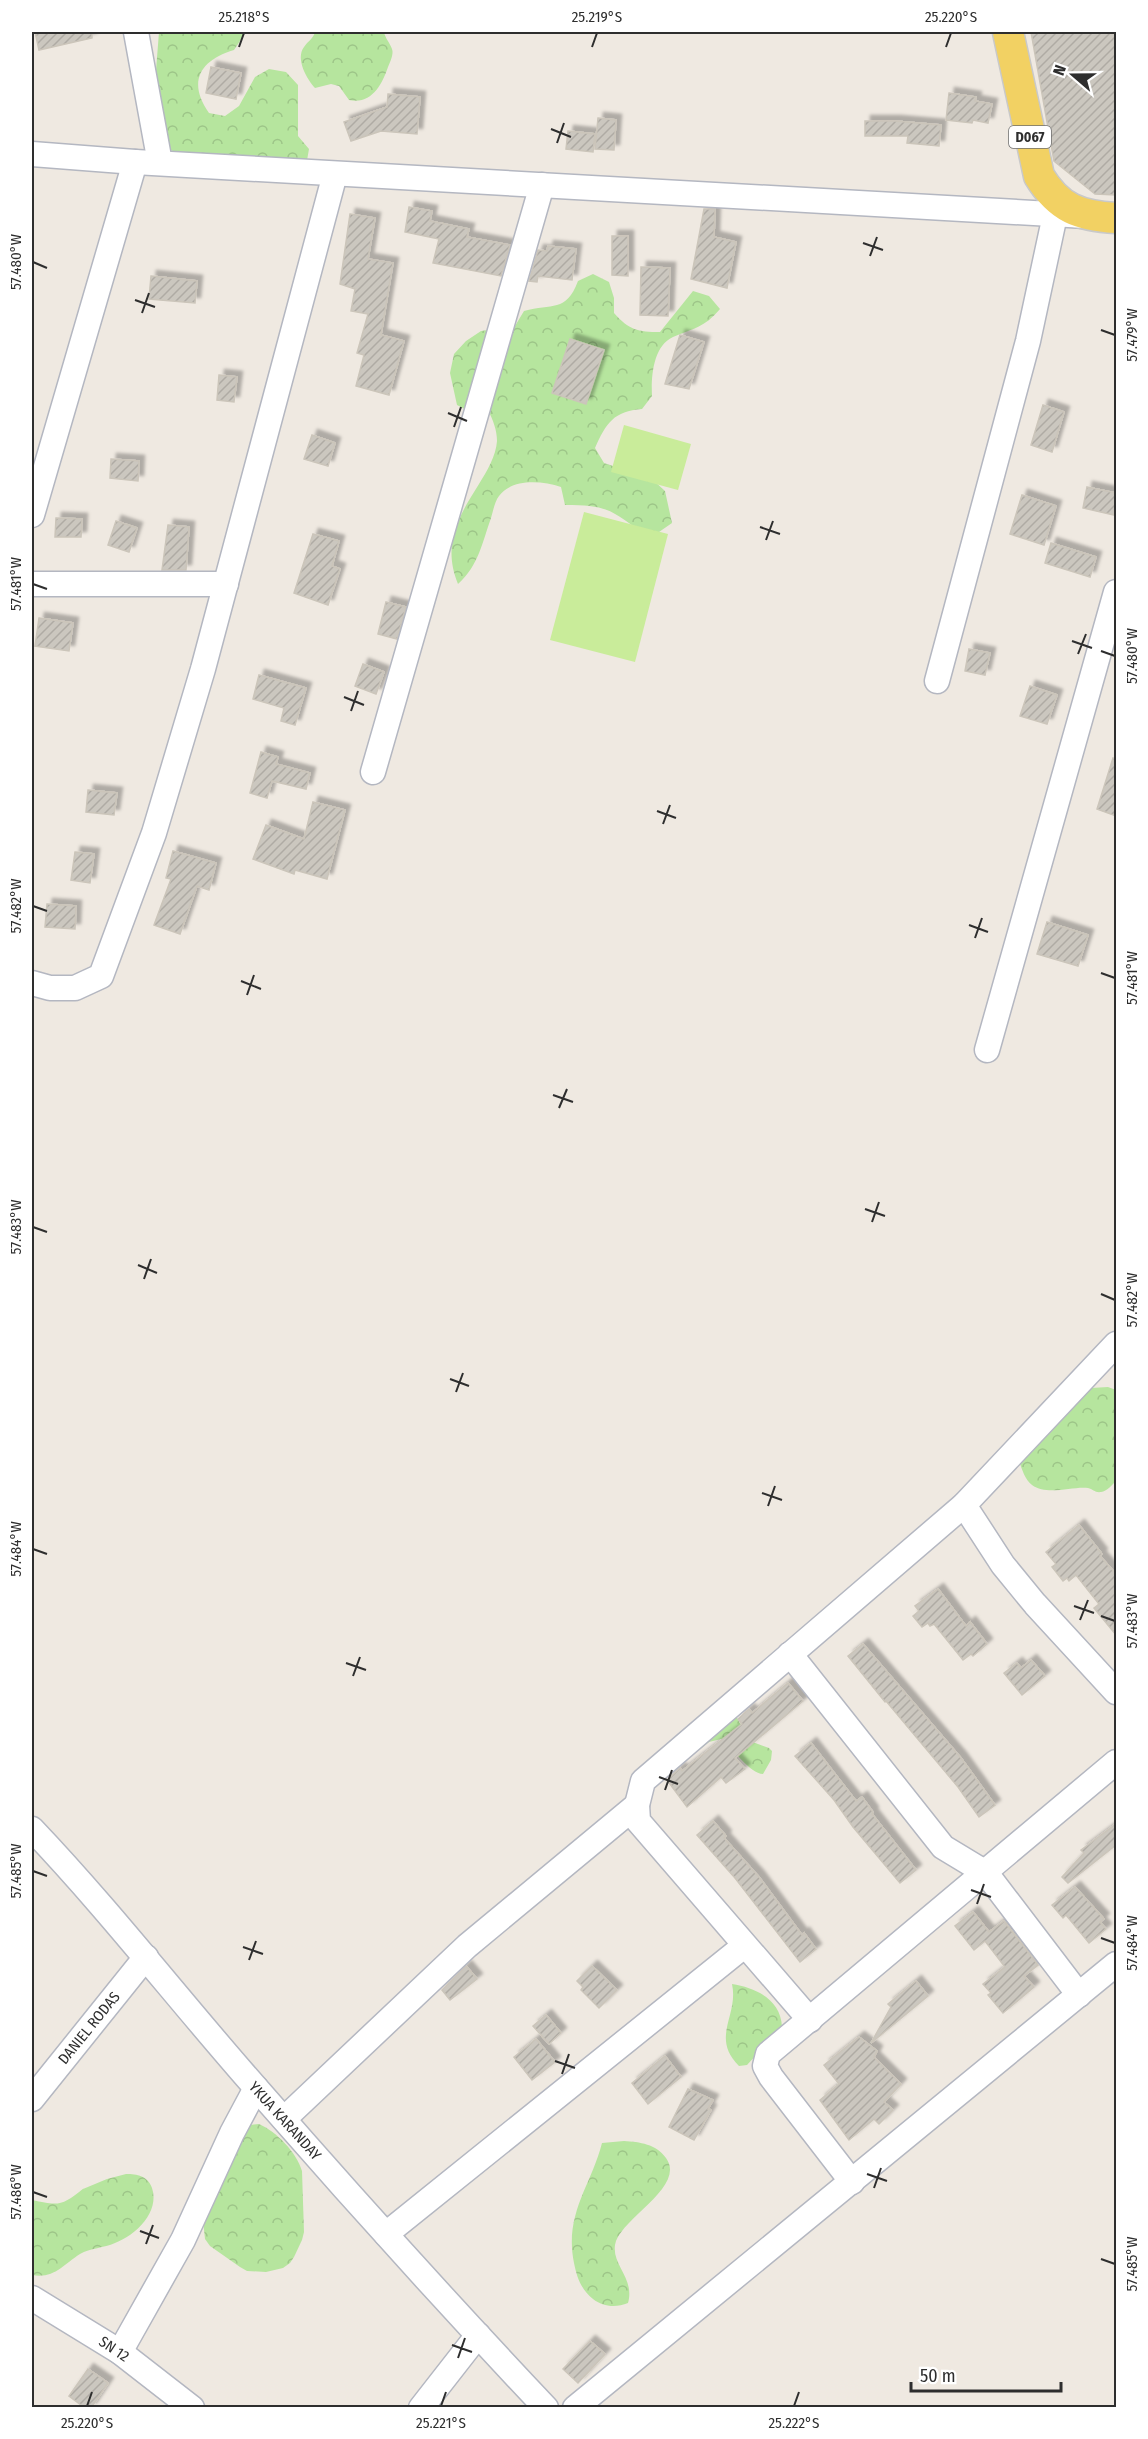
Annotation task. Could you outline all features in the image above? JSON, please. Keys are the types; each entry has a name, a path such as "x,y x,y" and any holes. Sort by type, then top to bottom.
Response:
{"main road":[{"name":"D067","path":"1008,32 1039,176 1047,190 1060,203 1104,217"}],"street":[{"path":"136,32 160,163"},
{"path":"32,154 335,174 1104,217"},
{"path":"32,515 135,162"},
{"path":"32,983 50,988 75,988 101,976 154,833 203,669 335,174"},
{"path":"372,772 542,185"},
{"path":"937,681 1028,341 1055,215"},
{"path":"32,584 226,584"},
{"path":"987,1050 1116,592"},
{"path":"810,2020 638,1821 637,1805 643,1781 963,1505 1116,1344"},
{"path":"963,1505 1003,1565 1028,1596 1116,1692"},
{"path":"790,1654 943,1847 986,1873 1079,1995"},
{"path":"852,2182 771,2077 765,2066 768,2054 1116,1762"},
{"path":"284,2119 467,1946 637,1805"},
{"name":"YKUA KARANDAY","path":"32,1829 146,1957 256,2088 477,2335 546,2408"},
{"path":"943,1847 956,1895"},
{"path":"386,2234 744,1946"},
{"name":"DANIEL RODAS","path":"32,2099 146,1957"},
{"path":"575,2408 1116,1964"},
{"path":"120,2352 183,2240 232,2133 256,2088"},
{"name":"SN 12","path":"32,2298 120,2352 192,2408"},
{"path":"421,2408 477,2335"}],"green space":[{"path":"159,32 246,32 234,50 222,54 205,66 198,82 202,102 209,113 225,116 239,106 255,77 269,69 286,72 298,85 298,136 309,149 306,166 185,156 168,149 154,96"},
{"path":"315,32 384,32 392,49 392,56 379,87 369,97 357,101 349,100 339,86 331,84 315,88 301,63 301,57 304,47"},
{"path":"593,274 609,282 614,298 614,313 624,323 640,330 660,332 693,291 709,296 720,309 704,324 666,341 657,355 652,380 652,396 642,409 624,412 612,420 595,448 604,463 652,479 665,491 672,523 659,532 642,533 623,518 607,510 590,506 565,505 561,487 537,482 512,486 498,498 475,561 458,584 453,570 452,557 455,532 465,508 491,463 497,441 488,410 472,413 457,405 450,373 454,354 466,341 481,331 515,326 524,311 563,302 578,281"},
{"path":"624,425 691,444 678,490 611,472"},
{"path":"584,512 668,534 635,662 550,640"},
{"path":"1108,1387 1116,1390 1116,1481 1107,1489 1099,1492 1088,1488 1045,1490 1032,1485 1019,1461 1091,1388"},
{"path":"736,1716 750,1741 772,1751 771,1760 763,1774 747,1765 721,1739 709,1742 699,1750 695,1748"},
{"path":"732,1984 759,1992 772,2003 781,2018 782,2027 747,2065 739,2066 727,2045 727,2026 733,1996"},
{"path":"259,2124 285,2143 302,2171 304,2232 302,2240 290,2263 283,2268 266,2272 247,2271 210,2246 205,2239 203,2220 243,2130 250,2125"},
{"path":"624,2141 653,2147 666,2158 670,2169 667,2180 660,2191 619,2235 615,2252 628,2286 628,2303 610,2306 593,2299 580,2283 574,2263 573,2230 580,2201 602,2143"},
{"path":"126,2174 142,2176 152,2188 153,2206 144,2222 123,2239 88,2250 52,2273 32,2275 32,2200 60,2203 84,2188"}],"building":[{"path":"35,32 92,32 92,38 39,50"},
{"path":"1031,32 1116,32 1116,195 1095,194 1054,161"},
{"path":"211,67 241,73 236,99 206,93"},
{"path":"949,93 976,97 975,101 992,104 988,123 973,120 972,123 946,120"},
{"path":"388,94 420,97 417,134 381,131 351,141 344,122 387,107"},
{"path":"598,118 616,120 614,150 595,149"},
{"path":"865,121 941,125 939,146 907,143 908,136 865,136"},
{"path":"568,131 595,134 593,152 566,149"},
{"path":"409,207 432,211 430,221 469,229 467,237 510,245 501,276 433,263 439,239 405,232"},
{"path":"704,209 715,209 714,237 736,242 727,288 691,279"},
{"path":"350,214 375,218 368,259 393,263 381,335 404,341 389,395 356,386 364,355 357,353 368,314 351,311 355,289 340,284"},
{"path":"612,236 628,236 628,276 612,275"},
{"path":"548,246 576,249 572,280 538,276 537,282 529,281 538,250 547,251"},
{"path":"641,267 670,268 668,316 640,315"},
{"path":"151,276 197,281 195,303 149,299"},
{"path":"680,335 704,342 689,389 665,384"},
{"path":"570,339 604,350 586,404 552,393"},
{"path":"219,375 237,377 234,402 217,400"},
{"path":"1043,405 1064,412 1052,452 1031,445"},
{"path":"312,435 335,443 328,466 304,459"},
{"path":"111,459 139,461 138,481 110,478"},
{"path":"1087,487 1116,493 1114,515 1083,508"},
{"path":"1022,495 1056,506 1044,545 1010,534"},
{"path":"56,518 82,519 81,537 55,537"},
{"path":"116,521 137,528 129,552 108,545"},
{"path":"168,525 189,527 186,570 162,570"},
{"path":"313,534 339,541 332,566 340,569 328,605 294,593"},
{"path":"1051,543 1096,557 1090,577 1045,563"},
{"path":"386,602 406,607 397,639 378,634"},
{"path":"39,618 73,623 69,651 35,646"},
{"path":"969,649 990,653 985,675 965,671"},
{"path":"363,664 384,672 376,694 355,686"},
{"path":"259,675 306,688 295,725 281,721 284,708 253,699"},
{"path":"1030,686 1057,695 1047,724 1020,716"},
{"path":"261,752 278,757 276,764 310,773 306,789 272,781 267,798 250,793"},
{"path":"1113,758 1116,759 1116,816 1097,809"},
{"path":"88,790 117,793 114,815 86,812"},
{"path":"313,802 345,810 327,879 295,870 294,874 253,859 266,825 304,839"},
{"path":"173,851 216,863 209,890 197,886 180,934 154,925 171,879 166,878"},
{"path":"75,852 94,854 90,883 71,880"},
{"path":"47,904 76,906 75,929 45,927"},
{"path":"1047,922 1088,935 1078,966 1037,954"},
{"path":"1079,1525 1102,1554 1100,1556 1116,1574 1116,1635 1094,1608 1099,1604 1076,1575 1069,1581 1067,1578 1063,1581 1052,1567 1056,1564 1046,1552"},
{"path":"938,1589 966,1626 970,1622 987,1644 973,1656 971,1654 963,1660 934,1624 930,1626 928,1623 922,1627 913,1616 919,1611 915,1606"},
{"path":"863,1644 961,1758 995,1805 979,1817 958,1787 848,1656"},
{"path":"1031,1660 1045,1676 1022,1695 1004,1673 1017,1663 1021,1668"},
{"path":"788,1683 803,1701 735,1758 745,1769 726,1783 721,1777 687,1807 667,1780 680,1768 682,1771 742,1724 738,1719 749,1709 752,1713"},
{"path":"811,1743 856,1801 862,1797 873,1812 872,1814 916,1870 900,1883 853,1827 834,1800 795,1756"},
{"path":"713,1821 802,1935 804,1933 816,1949 800,1962 735,1878 697,1835"},
{"path":"1116,1824 1116,1845 1068,1883 1062,1877 1084,1853 1081,1850"},
{"path":"1075,1887 1104,1919 1100,1922 1106,1929 1089,1943 1066,1915 1063,1918 1052,1905"},
{"path":"973,1912 989,1932 1004,1921 1038,1965 1024,1976 1034,1987 1003,2013 988,1995 991,1993 983,1984 1005,1967 985,1941 974,1950 955,1926"},
{"path":"466,1966 477,1979 450,2000 442,1990"},
{"path":"592,1966 617,1990 599,2008 581,1990 583,1987 577,1981"},
{"path":"916,1981 928,1996 871,2043 891,2007 888,2004"},
{"path":"546,2015 561,2033 549,2044 533,2026"},
{"path":"859,2037 877,2051 874,2057 901,2084 884,2102 893,2110 879,2124 874,2119 849,2140 820,2100 839,2084 824,2065"},
{"path":"536,2039 555,2062 532,2080 514,2057"},
{"path":"665,2056 681,2077 648,2104 632,2083"},
{"path":"688,2089 713,2100 708,2109 711,2110 694,2140 669,2127"},
{"path":"590,2341 605,2354 578,2383 563,2369"},
{"path":"88,2369 108,2383 91,2408 85,2408 69,2396"}]}
